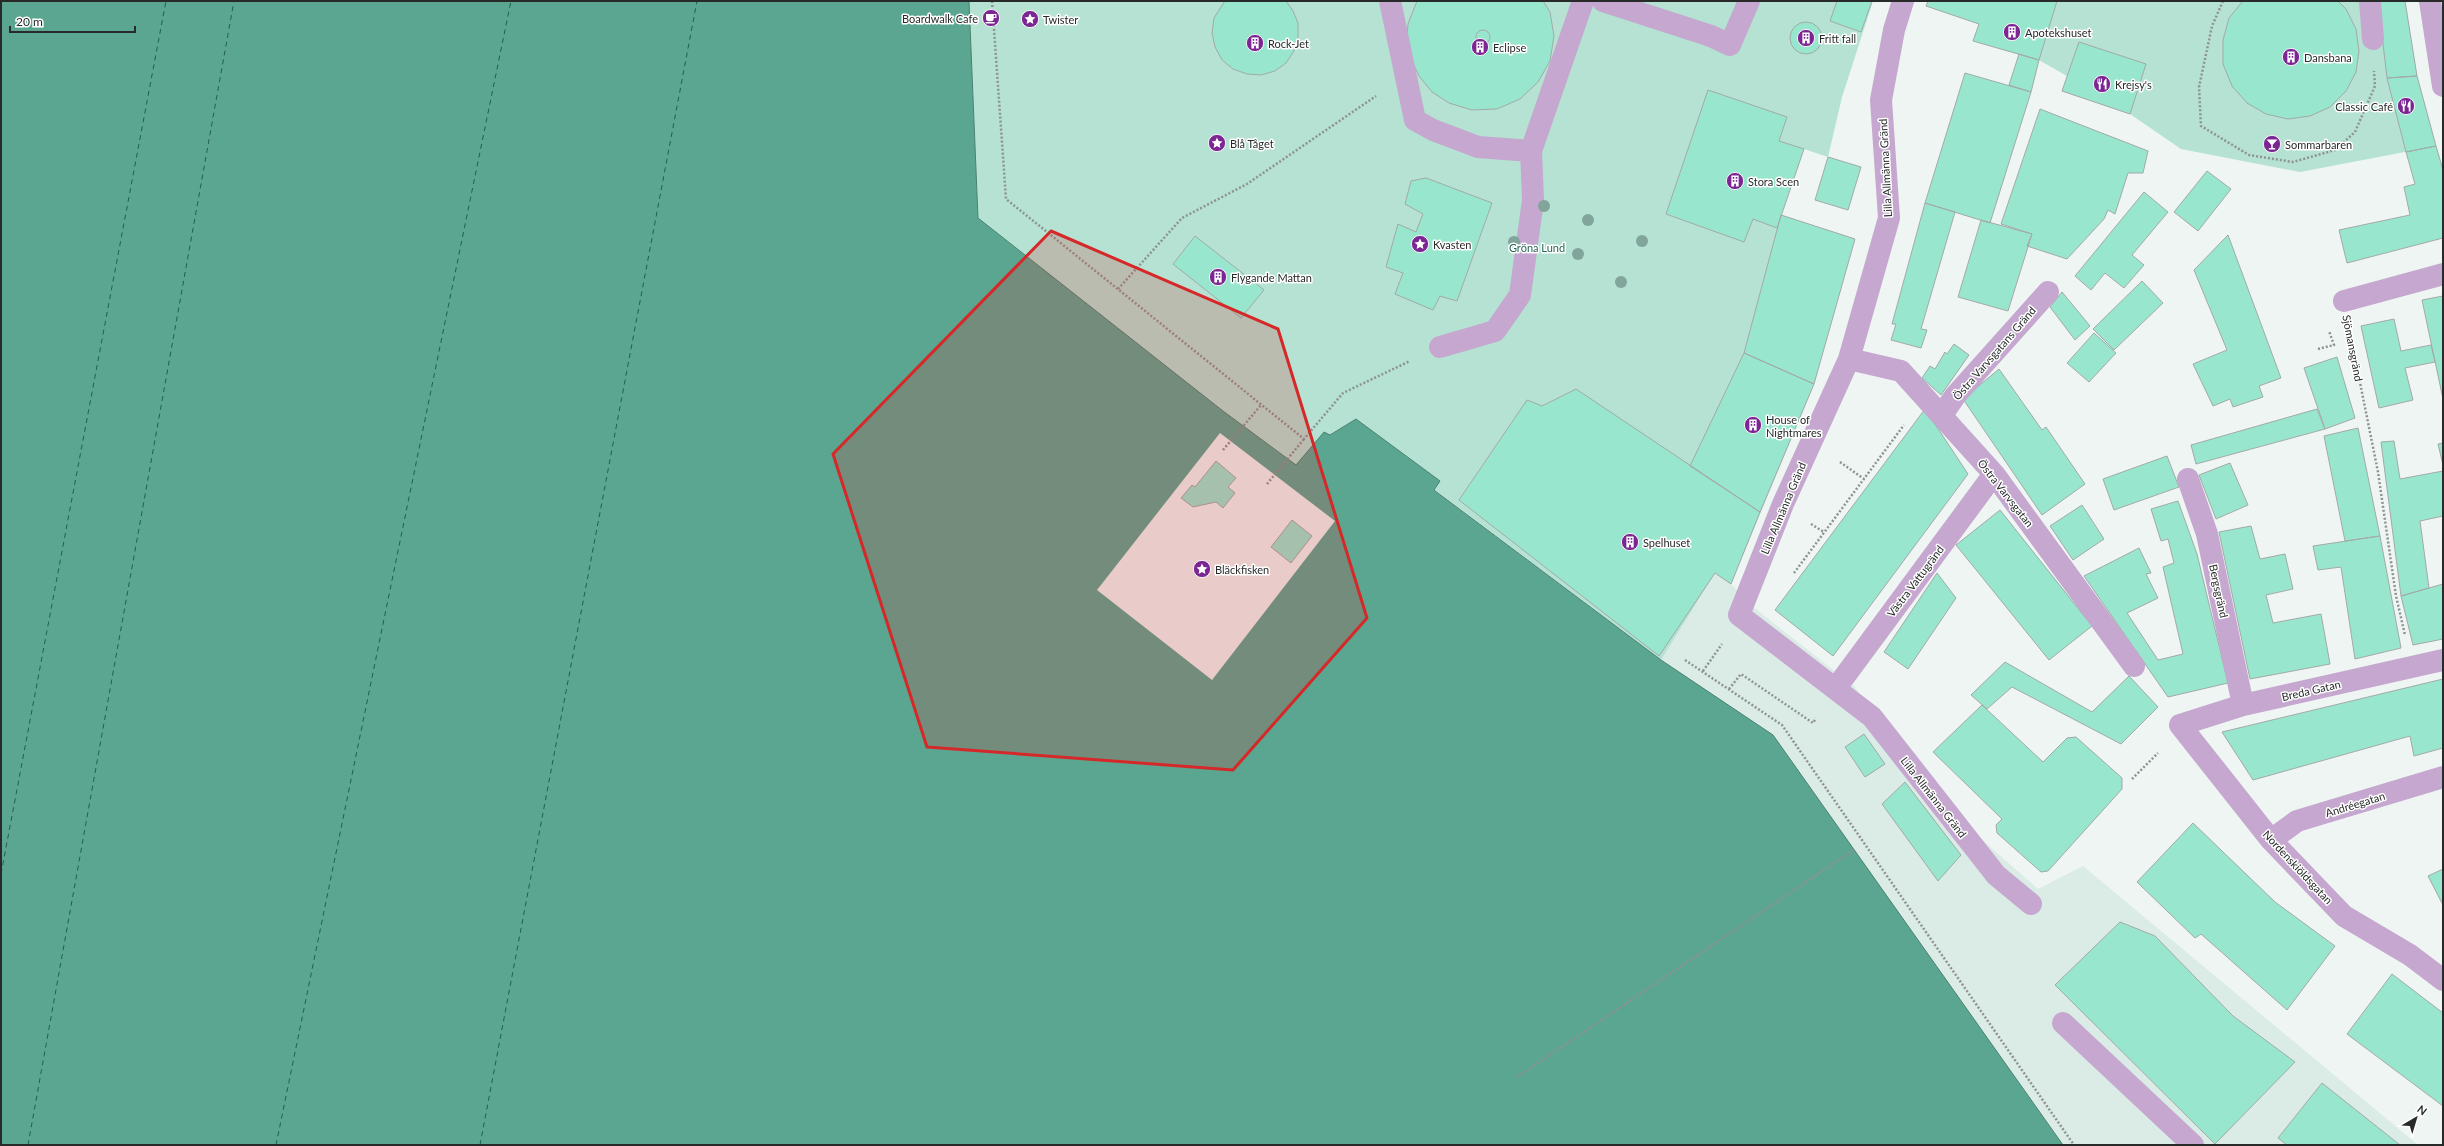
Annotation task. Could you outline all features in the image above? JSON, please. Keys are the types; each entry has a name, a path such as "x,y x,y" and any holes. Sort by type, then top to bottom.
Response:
{"street":[{"path":"1390,1 1415,120 1433,130 1478,147 1531,151"},
{"path":"1440,347 1495,331 1520,295 1533,200 1531,151 1582,1"},
{"path":"1603,1 1711,36 1730,45 1749,1"},
{"name":"Lilla Allmänna Gränd","path":"1903,1 1894,30 1881,100 1889,218 1848,359 1783,504 1739,615 1872,717 1996,876 2031,904"},
{"path":"2370,1 2373,39"},
{"path":"2430,1 2443,86"},
{"name":"Sjömansgränd","path":"2344,301 2443,274"},
{"name":"Östra Varvsgatans Gränd","path":"1942,415 1955,396 2048,292"},
{"name":"Östra Varvsgatan","path":"1848,359 1901,371 1942,415 1994,474 2134,666"},
{"name":"Västra Vattugränd","path":"1836,688 1994,474"},
{"name":"Bergsgränd","path":"2188,479 2207,534 2243,705"},
{"name":"Breda Gatan","path":"2180,725 2243,705 2443,660"},
{"name":"Nordenskiöldsgatan","path":"2180,725 2271,840 2344,916 2410,955 2443,980"},
{"name":"Andréegatan","path":"2271,840 2297,821 2443,777"},
{"path":"2063,1023 2193,1145"}],"path":[{"path":"992,1 1006,199 1304,439"},
{"path":"2223,1 2212,26 2199,87 2202,126 2249,155 2293,162 2336,150 2355,132 2375,86"},
{"path":"1118,289 1182,218 1247,184 1337,124 1372,97 1408,89"},
{"name":"Sjömansgränd","path":"2344,301 2378,472 2396,596 2412,667"},
{"path":"2318,349 2334,345 2328,328"},
{"path":"1268,484 1343,392 1440,347"},
{"path":"1800,564 1925,397"},
{"path":"1223,450 1261,405"},
{"path":"1849,468 1864,479"},
{"path":"1810,523 1824,532"},
{"path":"1703,671 1718,649"},
{"path":"1685,660 1782,725 2074,1145"},
{"path":"1729,689 1741,674 1813,723 1836,688"},
{"path":"2132,778 2152,760"},
{"path":"1517,1077 1855,849"}],"highlighted area":[{"path":"1051,231 1278,329 1367,618 1233,770 927,747 833,454"}],"shaded area":[{"path":"1,1 969,1 978,218 1223,411 1296,465 1324,432 1330,435 1356,419 1440,481 1434,490 1661,660 1773,735 2063,1145 1,1145"},
{"path":"1715,573 1731,584 1752,606 1855,687 1905,772 2038,889 2083,866 2418,1145 2063,1145 1773,735 1661,660"}],"green space":[{"name":"Gröna Lund","path":"969,1 1873,1 1842,97 1828,157 1804,149 1781,215 1855,239 1814,384 1731,584 1715,573 1661,660 1434,489 1440,481 1356,419 1330,435 1282,481 1223,411 978,218"},
{"path":"1928,1 2405,1 2417,76 2436,146 2300,172 2181,149 2130,114 2062,91 2067,76 2039,60 1973,41 1979,24 1926,6"}],"pier":[{"path":"1220,433 1335,521 1212,680 1097,590"}],"building":[{"name":"Rock-Jet","path":"1225,1 1286,1 1293,11 1298,23 1298,38 1294,51 1286,63 1275,71 1261,75 1247,74 1233,69 1222,60 1215,47 1212,33 1214,18"},
{"name":"Eclipse","path":"1417,1 1543,1 1550,12 1554,36 1550,61 1538,82 1520,99 1497,109 1472,110 1449,103 1432,92 1419,76 1410,57 1407,37 1408,24"},
{"path":"1837,1 1872,1 1861,32 1830,21"},
{"name":"Apotekshuset","path":"1928,1 2057,1 2039,60 1973,41 1979,24 1926,6"},
{"name":"Dansbana","path":"2243,1 2338,1 2346,9 2356,29 2359,51 2356,72 2346,91 2330,107 2310,116 2288,119 2266,114 2247,103 2232,86 2223,64 2223,40 2229,18"},
{"path":"2378,1 2405,1 2417,76 2387,78"},
{"name":"Fritt fall","path":"1803,22 1809,22 1819,29 1822,38 1821,44 1815,51 1809,54 1803,54 1793,47 1790,41 1790,35 1797,25"},
{"path":"1480,30 1486,30 1490,34 1490,40 1486,44 1480,44 1476,40 1476,34"},
{"name":"Krejsy's","path":"2079,42 2146,64 2130,114 2062,91"},
{"path":"2019,54 2039,60 2031,92 2009,85"},
{"path":"1965,73 2031,92 1990,223 1925,203"},
{"path":"2417,76 2436,146 2406,152 2387,78"},
{"name":"Stora Scen","path":"1708,90 1787,117 1779,141 1804,149 1777,228 1753,219 1744,242 1666,214"},
{"path":"2040,109 2148,151 2143,173 2128,173 2115,214 2108,210 2104,219 2067,259 2027,246 2032,234 2001,224"},
{"path":"2436,146 2443,170 2443,238 2347,263 2339,230 2410,215 2404,187 2415,184 2406,152"},
{"path":"1828,157 1861,167 1848,210 1815,200"},
{"path":"2207,171 2231,189 2198,231 2174,212"},
{"path":"1426,178 1492,203 1457,301 1440,296 1433,310 1395,294 1403,273 1386,267 1398,224 1416,232 1423,214 1405,204 1411,181"},
{"path":"2144,192 2168,212 2132,255 2144,265 2124,288 2105,273 2091,290 2075,276"},
{"path":"1925,203 1955,212 1921,329 1927,330 1921,348 1891,340 1896,324 1892,324"},
{"path":"1781,215 1855,239 1814,384 1744,353"},
{"path":"1981,220 2032,234 2008,311 1958,297"},
{"path":"2228,235 2281,378 2259,386 2263,397 2233,407 2230,399 2213,406 2193,364 2227,350 2194,270"},
{"name":"Flygande Mattan","path":"1195,236 1264,290 1241,318 1173,264"},
{"path":"2142,281 2163,303 2114,350 2093,329"},
{"path":"2062,292 2090,326 2075,340 2050,307"},
{"path":"2443,296 2443,399 2422,300"},
{"path":"2394,319 2401,351 2431,345 2435,362 2405,368 2413,400 2379,408 2361,326"},
{"path":"2094,333 2116,353 2089,382 2067,363"},
{"path":"1954,344 1969,355 1941,395 1922,378 1930,366 1935,369 1945,352 1947,354"},
{"name":"House of Nightmares","path":"1744,353 1814,384 1760,512 1690,466"},
{"path":"2337,357 2355,418 2325,429 2304,368"},
{"path":"1999,369 2042,430 2046,427 2085,484 2042,515 1963,399"},
{"name":"Spelhuset","path":"1576,389 1760,512 1731,584 1715,573 1659,656 1459,500 1527,400 1542,406"},
{"path":"1925,409 1968,474 1833,656 1775,610"},
{"path":"2317,409 2325,429 2196,464 2191,445"},
{"path":"2358,428 2380,536 2345,541 2324,436"},
{"path":"2394,441 2400,479 2443,471 2443,516 2420,521 2429,588 2401,596 2381,442"},
{"path":"2443,443 2443,465 2438,444"},
{"path":"2167,456 2179,487 2114,510 2103,479"},
{"path":"1216,461 1236,478 1228,487 1235,493 1223,508 1216,502 1193,507 1181,498 1192,485 1195,487"},
{"path":"2230,463 2248,505 2216,519 2199,475"},
{"path":"2178,501 2197,554 2228,683 2168,697 2084,576 2139,548 2151,573 2146,574 2158,598 2127,613 2158,660 2183,654 2163,567 2174,563 2168,539 2161,541 2151,509"},
{"path":"2082,505 2104,539 2073,560 2050,526"},
{"path":"2000,510 2092,626 2049,660 1956,545"},
{"path":"1292,520 1312,536 1291,563 1271,547"},
{"path":"2251,526 2260,559 2285,554 2293,589 2266,595 2273,623 2321,614 2330,664 2250,679 2219,532"},
{"path":"2380,536 2401,648 2355,659 2341,567 2318,570 2313,546"},
{"path":"1937,573 1956,598 1908,669 1884,652"},
{"path":"2443,584 2443,639 2413,645 2401,596"},
{"path":"2005,662 2092,712 2129,676 2158,707 2121,744 2012,687 1987,709 1971,695"},
{"path":"2443,679 2443,748 2414,756 2410,736 2253,780 2222,732"},
{"path":"1982,705 2043,762 2067,738 2076,737 2122,778 2122,789 2048,871 2041,872 1997,833 1996,825 2002,819 1933,752"},
{"path":"1864,734 1885,764 1865,777 1845,747"},
{"path":"1905,782 1961,855 1938,881 1882,804"},
{"path":"2193,823 2275,902 2335,946 2287,1010 2201,934 2195,938 2137,882"},
{"path":"2443,869 2443,905 2428,876"},
{"path":"2120,922 2155,936 2233,1016 2295,1062 2215,1144 2055,985"},
{"path":"2392,974 2443,1013 2443,1106 2347,1034"},
{"path":"2322,1083 2400,1145 2287,1145 2278,1138"}],"ferry route":[{"path":"1,874 166,1"},
{"path":"28,1145 234,1"},
{"path":"276,1145 511,1"},
{"path":"480,1145 697,1"}],"place":[{"name":"Boardwalk Cafe","path":"991,18"},
{"name":"Twister","path":"1030,19"},
{"name":"Apotekshuset","path":"2012,32"},
{"name":"Fritt fall","path":"1806,38"},
{"name":"Rock-Jet","path":"1255,43"},
{"name":"Eclipse","path":"1480,47"},
{"name":"Dansbana","path":"2291,57"},
{"name":"Krejsy's","path":"2102,84"},
{"name":"Classic Café","path":"2406,106"},
{"name":"Blå Tåget","path":"1217,143"},
{"name":"Sommarbaren","path":"2272,144"},
{"name":"Stora Scen","path":"1735,181"},
{"name":"Kvasten","path":"1420,244"},
{"name":"Flygande Mattan","path":"1218,277"},
{"name":"House of Nightmares","path":"1753,425"},
{"name":"Spelhuset","path":"1630,542"},
{"name":"Bläckfisken","path":"1202,569"}]}
